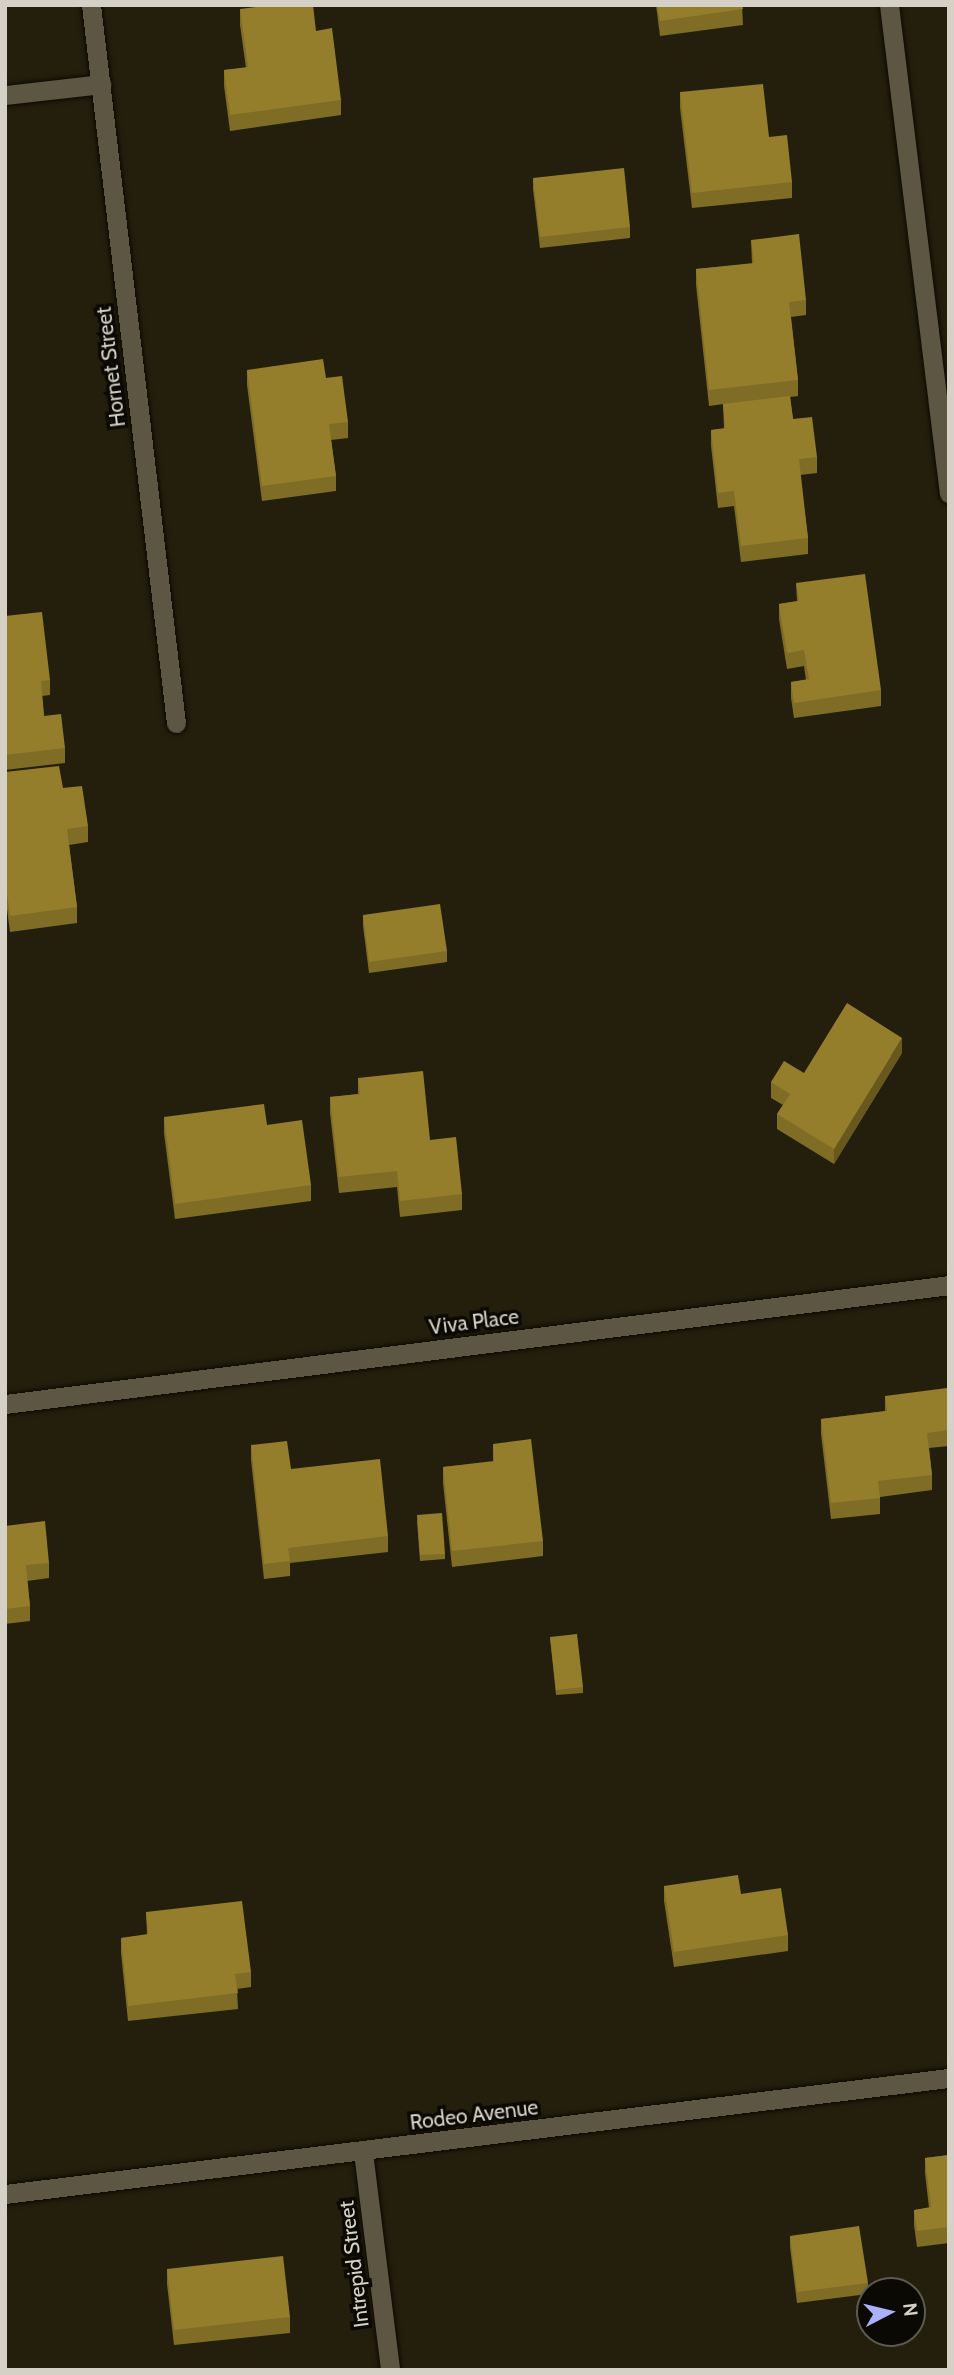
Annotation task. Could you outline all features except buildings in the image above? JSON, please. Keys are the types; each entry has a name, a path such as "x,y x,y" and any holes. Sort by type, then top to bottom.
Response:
{"street":[{"name":"Hornet Street","path":"91,5 176,723"},
{"path":"889,5 949,493"},
{"path":"5,95 100,84"},
{"name":"Viva Place","path":"5,1404 949,1285"},
{"name":"Rodeo Avenue","path":"5,2194 949,2078"},
{"name":"Intrepid Street","path":"363,2152 390,2370"}]}
